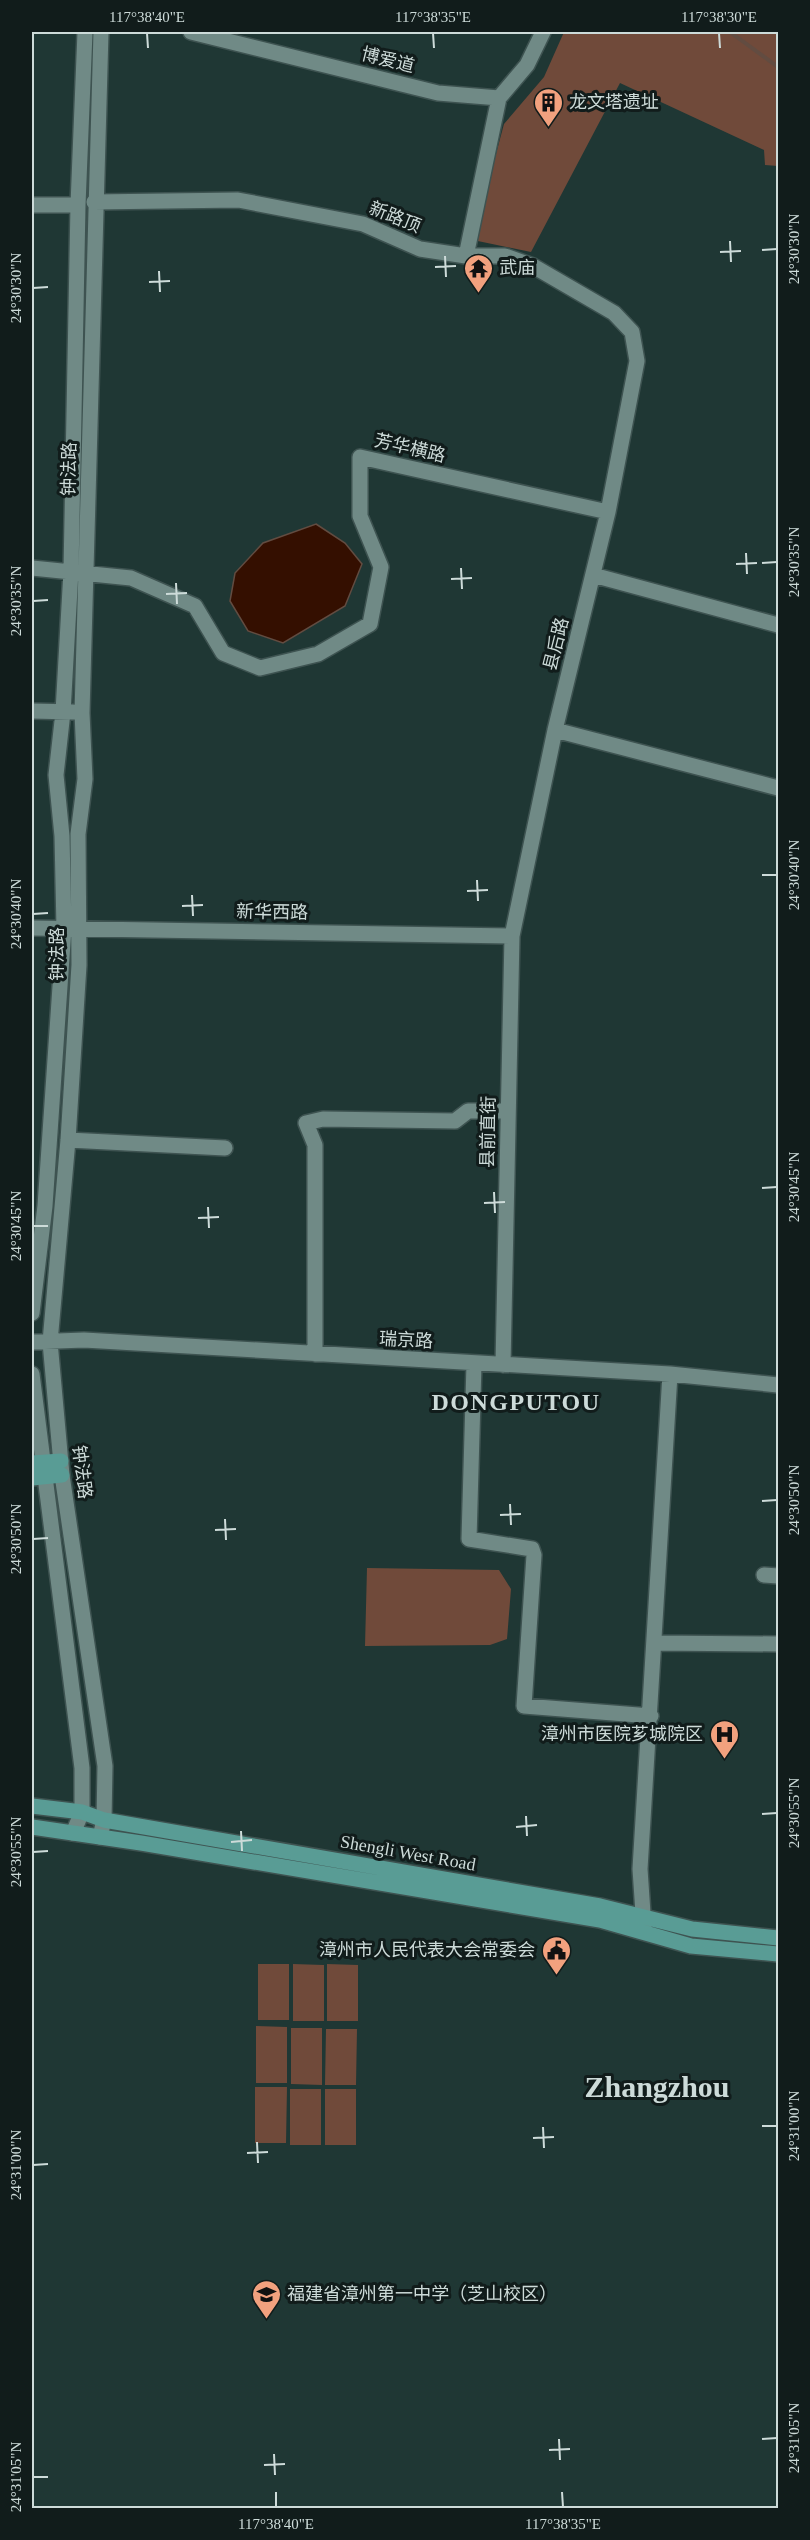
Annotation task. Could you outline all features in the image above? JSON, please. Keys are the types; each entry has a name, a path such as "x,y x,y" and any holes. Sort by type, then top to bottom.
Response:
{"main road":[{"path":"37,1471 61,1468"},
{"name":"Shengli West Road","path":"32,1806 82,1812 104,1820 589,1904 692,1929 778,1938"},
{"path":"32,1827 575,1916 644,1931 691,1946 778,1954"}],"street":[{"name":"钟法路","path":"32,1313 38,1206 85,779 79,572 78,205 86,32"},
{"name":"钟法路","path":"100,1837 104,1820 105,1766 61,1468 50,1342 68,1140 79,964 70,928 56,776 79,572 101,32"},
{"name":"博爱道","path":"191,32 438,93 500,98"},
{"path":"466,256 500,98 527,65 543,32"},
{"name":"新路顶","path":"94,202 238,200 363,224 420,249 466,256 506,256 533,266 614,313 632,332 638,361"},
{"path":"32,205 78,205"},
{"name":"县后路","path":"512,936 555,730 608,512 638,361"},
{"name":"芳华横路","path":"32,568 131,578 195,606 223,653 260,668 318,654 370,624 381,567 360,516 360,457 608,512"},
{"path":"593,575 778,625"},
{"path":"32,711 82,713"},
{"path":"555,730 778,788"},
{"name":"新华西路","path":"32,928 512,936"},
{"name":"县前直街","path":"503,1365 512,936"},
{"path":"315,1354 315,1145 306,1123 323,1119 455,1121 468,1111 507,1112"},
{"path":"68,1140 225,1148"},
{"path":"38,1206 62,1207"},
{"name":"瑞京路","path":"32,1342 84,1340 670,1374 778,1385"},
{"path":"474,1364 469,1539 532,1549 534,1555 524,1706 651,1716"},
{"path":"32,1374 37,1471 82,1768 82,1812 74,1833"},
{"path":"644,1931 641,1915 640,1869 670,1374"},
{"path":"655,1643 778,1644"}],"shaded area":[{"path":"564,32 778,32 778,166 765,165 764,150 620,83 531,252 473,240 504,124 544,77"},
{"path":"316,524 345,543 362,564 345,606 283,643 248,631 230,601 235,573 263,543"},
{"path":"367,1568 499,1570 511,1589 507,1639 490,1645 365,1646"},
{"path":"258,1964 289,1964 289,2020 258,2020"},
{"path":"293,1964 324,1965 324,2021 293,2021"},
{"path":"327,1964 358,1965 358,2021 327,2021"},
{"path":"256,2026 287,2027 287,2083 256,2083"},
{"path":"291,2028 322,2028 322,2085 291,2084"},
{"path":"326,2029 357,2029 356,2085 325,2085"},
{"path":"255,2087 287,2087 286,2143 255,2143"},
{"path":"290,2089 321,2089 321,2145 290,2145"},
{"path":"325,2089 356,2089 356,2145 325,2145"}],"waterway":[{"path":"730,32 778,67"}],"place":[{"name":"龙文塔遗址","path":"548,128"},
{"name":"武庙","path":"478,294"},
{"name":"漳州市医院芗城院区","path":"724,1760"},
{"name":"漳州市人民代表大会常委会","path":"556,1976"},
{"name":"福建省漳州第一中学（芝山校区）","path":"266,2320"}],"district":[{"name":"DONGPUTOU","path":"516,1402"},
{"name":"Zhangzhou","path":"657,2086"}]}
